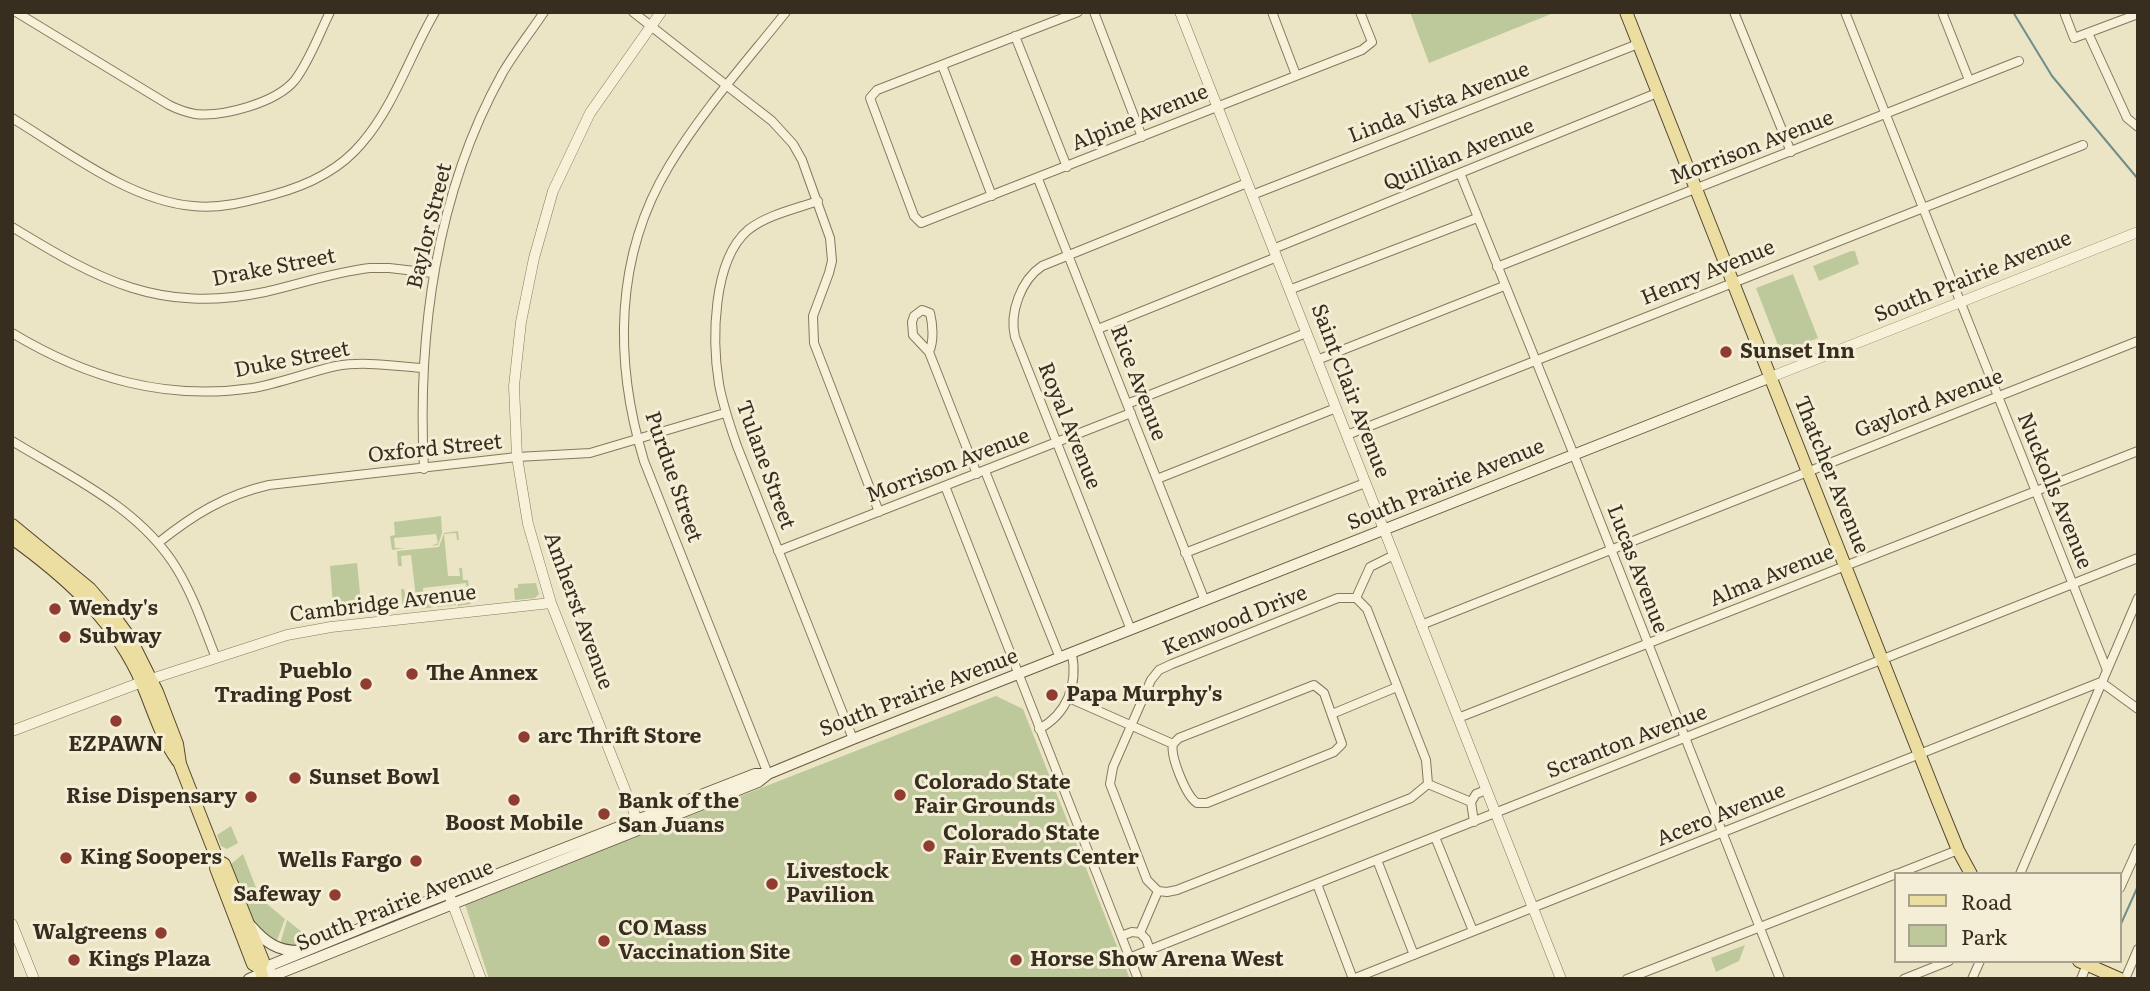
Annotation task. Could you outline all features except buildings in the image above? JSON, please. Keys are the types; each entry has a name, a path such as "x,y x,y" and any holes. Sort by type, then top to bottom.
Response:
{"main road":[{"name":"Thatcher Avenue","path":"1626,12 1882,660 1958,850 1970,872"},
{"name":"South Prairie Avenue","path":"249,979 263,973 271,965 305,951 450,898 638,824 758,782 768,774 853,740 1771,377"},
{"path":"12,524 66,567 103,603 130,638 177,744 180,764 218,861 216,868 253,964 263,973"},
{"path":"12,538 101,616 147,680"},
{"path":"218,861 224,864 248,923 263,961 263,973"},
{"name":"South Prairie Avenue","path":"263,973 275,975 450,898"},
{"path":"248,923 263,940 275,947 305,951"},
{"path":"2087,964 2120,978"}],"street":[{"path":"16,12 169,105 183,111 208,114 263,102 285,90 301,70 330,12"},
{"path":"12,118 112,179 157,200 211,207 260,198 297,188 326,174 351,155 384,111 435,12"},
{"name":"Baylor Street","path":"424,468 422,368 433,273 456,183 473,134 503,74 544,12"},
{"path":"634,12 784,132 802,160 831,238 832,261 813,316 814,344 879,512"},
{"name":"Amherst Avenue","path":"638,824 551,603 527,524 517,457 514,386 521,322 534,258 553,191 590,113 661,12"},
{"name":"Purdue Street","path":"768,774 637,438 625,377 623,342 632,259 643,223 667,168 786,12"},
{"path":"992,195 942,65 1078,12"},
{"path":"1094,12 1142,137"},
{"name":"Saint Clair Avenue","path":"1180,12 1561,979"},
{"path":"1272,12 1296,75"},
{"name":"Alpine Avenue","path":"942,65 877,90 870,98 914,216 921,223 1362,50 1372,43 1360,12"},
{"path":"1734,12 1791,152"},
{"name":"Nuckolls Avenue","path":"1846,12 2106,670"},
{"path":"1942,12 1969,80"},
{"path":"2064,12 2074,38 2138,14"},
{"path":"2088,33 2127,118 2138,127"},
{"path":"1015,36 1067,167"},
{"name":"Linda Vista Avenue","path":"1252,195 1638,44"},
{"name":"Morrison Avenue","path":"1497,267 2019,61"},
{"name":"Quillian Avenue","path":"1098,329 1460,173 1657,93"},
{"name":"Henry Avenue","path":"1347,435 2083,145"},
{"name":"Lucas Avenue","path":"1460,173 1780,979"},
{"name":"Rice Avenue","path":"1038,178 1205,601"},
{"name":"Royal Avenue","path":"1131,630 1015,337 1012,318 1027,280 1035,271 1068,255 1247,183"},
{"name":"Tulane Street","path":"818,201 760,222 738,241 722,280 715,331 716,360 725,413 853,740"},
{"path":"1289,290 1477,218"},
{"name":"Drake Street","path":"12,227 75,265 99,276 132,288 170,296 212,299 244,296 370,268 433,273"},
{"name":"South Prairie Avenue","path":"1771,377 2138,232"},
{"path":"1317,360 1504,286"},
{"path":"929,352 932,345 932,319 930,313 922,310 914,316 912,329 916,340 929,352 1060,659"},
{"name":"Duke Street","path":"12,333 43,352 82,369 119,382 153,389 223,390 255,387 339,366 362,364 422,368"},
{"name":"Morrison Avenue","path":"778,551 1057,442 1306,333"},
{"name":"Gaylord Avenue","path":"1421,625 2138,341"},
{"path":"1157,479 1336,408"},
{"name":"Oxford Street","path":"158,543 204,509 248,489 284,482 517,457 590,453 725,413"},
{"path":"12,441 118,505 158,543 189,590 216,658"},
{"name":"Alma Avenue","path":"1458,718 2138,451"},
{"path":"1185,553 1365,483"},
{"path":"945,486 1138,979"},
{"path":"1140,933 1157,891 1177,890 1333,829 1411,798 1428,784 1426,760 1367,609 1356,598 1370,567 1394,555"},
{"name":"Scranton Avenue","path":"1129,958 2138,558"},
{"name":"Kenwood Drive","path":"1157,891 1147,880 1110,784 1110,775 1151,680 1159,670 1338,598 1356,598"},
{"path":"2020,871 2138,598"},
{"name":"Cambridge Avenue","path":"12,731 147,680 308,630 551,603"},
{"path":"1039,729 1058,716 1069,698 1074,674 1072,654"},
{"path":"2101,682 2138,709"},
{"name":"Acero Avenue","path":"1353,979 2101,682"},
{"path":"1314,685 1321,689 1342,739 1337,750 1202,804 1192,800 1189,795 1173,754 1173,744 1179,737 1314,685"},
{"path":"1332,714 1397,687"},
{"path":"1069,698 1173,744"},
{"path":"1428,784 1471,802"},
{"path":"1474,822 1471,802 1476,794 1486,790"},
{"path":"1435,837 1473,931"},
{"path":"2122,884 2138,848"},
{"path":"1901,872 1958,850"},
{"path":"1377,860 1414,955"},
{"path":"1627,979 1895,874"},
{"path":"1317,884 1353,979"},
{"path":"450,898 481,979"},
{"path":"12,924 34,979"},
{"path":"1121,936 1132,932 1140,933 1146,939 1150,950"},
{"path":"2120,978 2138,949"},
{"path":"1903,979 1944,963"},
{"path":"1972,979 1979,963"},
{"path":"2081,979 2087,964"}],"green space":[{"path":"1410,12 1556,12 1429,63"},
{"path":"1855,251 1859,264 1819,281 1813,266"},
{"path":"1793,274 1818,338 1781,353 1756,288"},
{"path":"441,516 442,533 438,545 431,546 438,543 436,534 394,538 395,548 405,548 392,550 390,536 395,535 394,522"},
{"path":"458,531 459,540 456,533 444,534 448,576 460,576 459,568 462,568 463,580 468,580 471,604 458,606 457,594 467,593 466,583 423,588 424,597 434,597 435,607 403,611 401,589 404,589 406,599 416,598 411,555 401,556 402,566 398,566 397,551 439,547 444,533"},
{"path":"357,563 361,603 333,606 330,566"},
{"path":"536,583 539,594 535,598 515,600 514,588 518,588 518,584"},
{"path":"455,595 456,605 437,607 436,597"},
{"name":"Colorado State Fair Grounds","path":"996,696 1023,709 1130,979 489,979 465,904"},
{"path":"231,826 238,843 227,849 221,846 217,835"},
{"path":"243,854 260,898 285,919 276,943 254,924 231,864"},
{"path":"374,917 375,919 306,945 297,947 280,944 287,920 313,941"},
{"path":"1745,945 1739,961 1716,972 1711,958"}],"waterway":[{"path":"2013,12 2052,76 2138,179"},
{"path":"2122,922 2138,886"}],"place":[{"name":"Sunset Inn","path":"1726,352"},
{"name":"Wendy's","path":"55,609"},
{"name":"Subway","path":"65,637"},
{"name":"The Annex","path":"412,674"},
{"name":"Pueblo Trading Post","path":"366,684"},
{"name":"Papa Murphy's","path":"1052,695"},
{"name":"EZPAWN","path":"116,721"},
{"name":"arc Thrift Store","path":"524,737"},
{"name":"Sunset Bowl","path":"295,778"},
{"name":"Colorado State Fair Grounds","path":"900,795"},
{"name":"Rise Dispensary","path":"251,797"},
{"name":"Boost Mobile","path":"514,800"},
{"name":"Bank of the San Juans","path":"604,814"},
{"name":"Colorado State Fair Events Center","path":"929,846"},
{"name":"King Soopers","path":"66,858"},
{"name":"Wells Fargo","path":"416,861"},
{"name":"Livestock Pavilion","path":"772,884"},
{"name":"Safeway","path":"335,895"},
{"name":"Walgreens","path":"161,933"},
{"name":"CO Mass Vaccination Site","path":"604,941"},
{"name":"Kings Plaza","path":"74,960"},
{"name":"Horse Show Arena West","path":"1016,960"}]}
